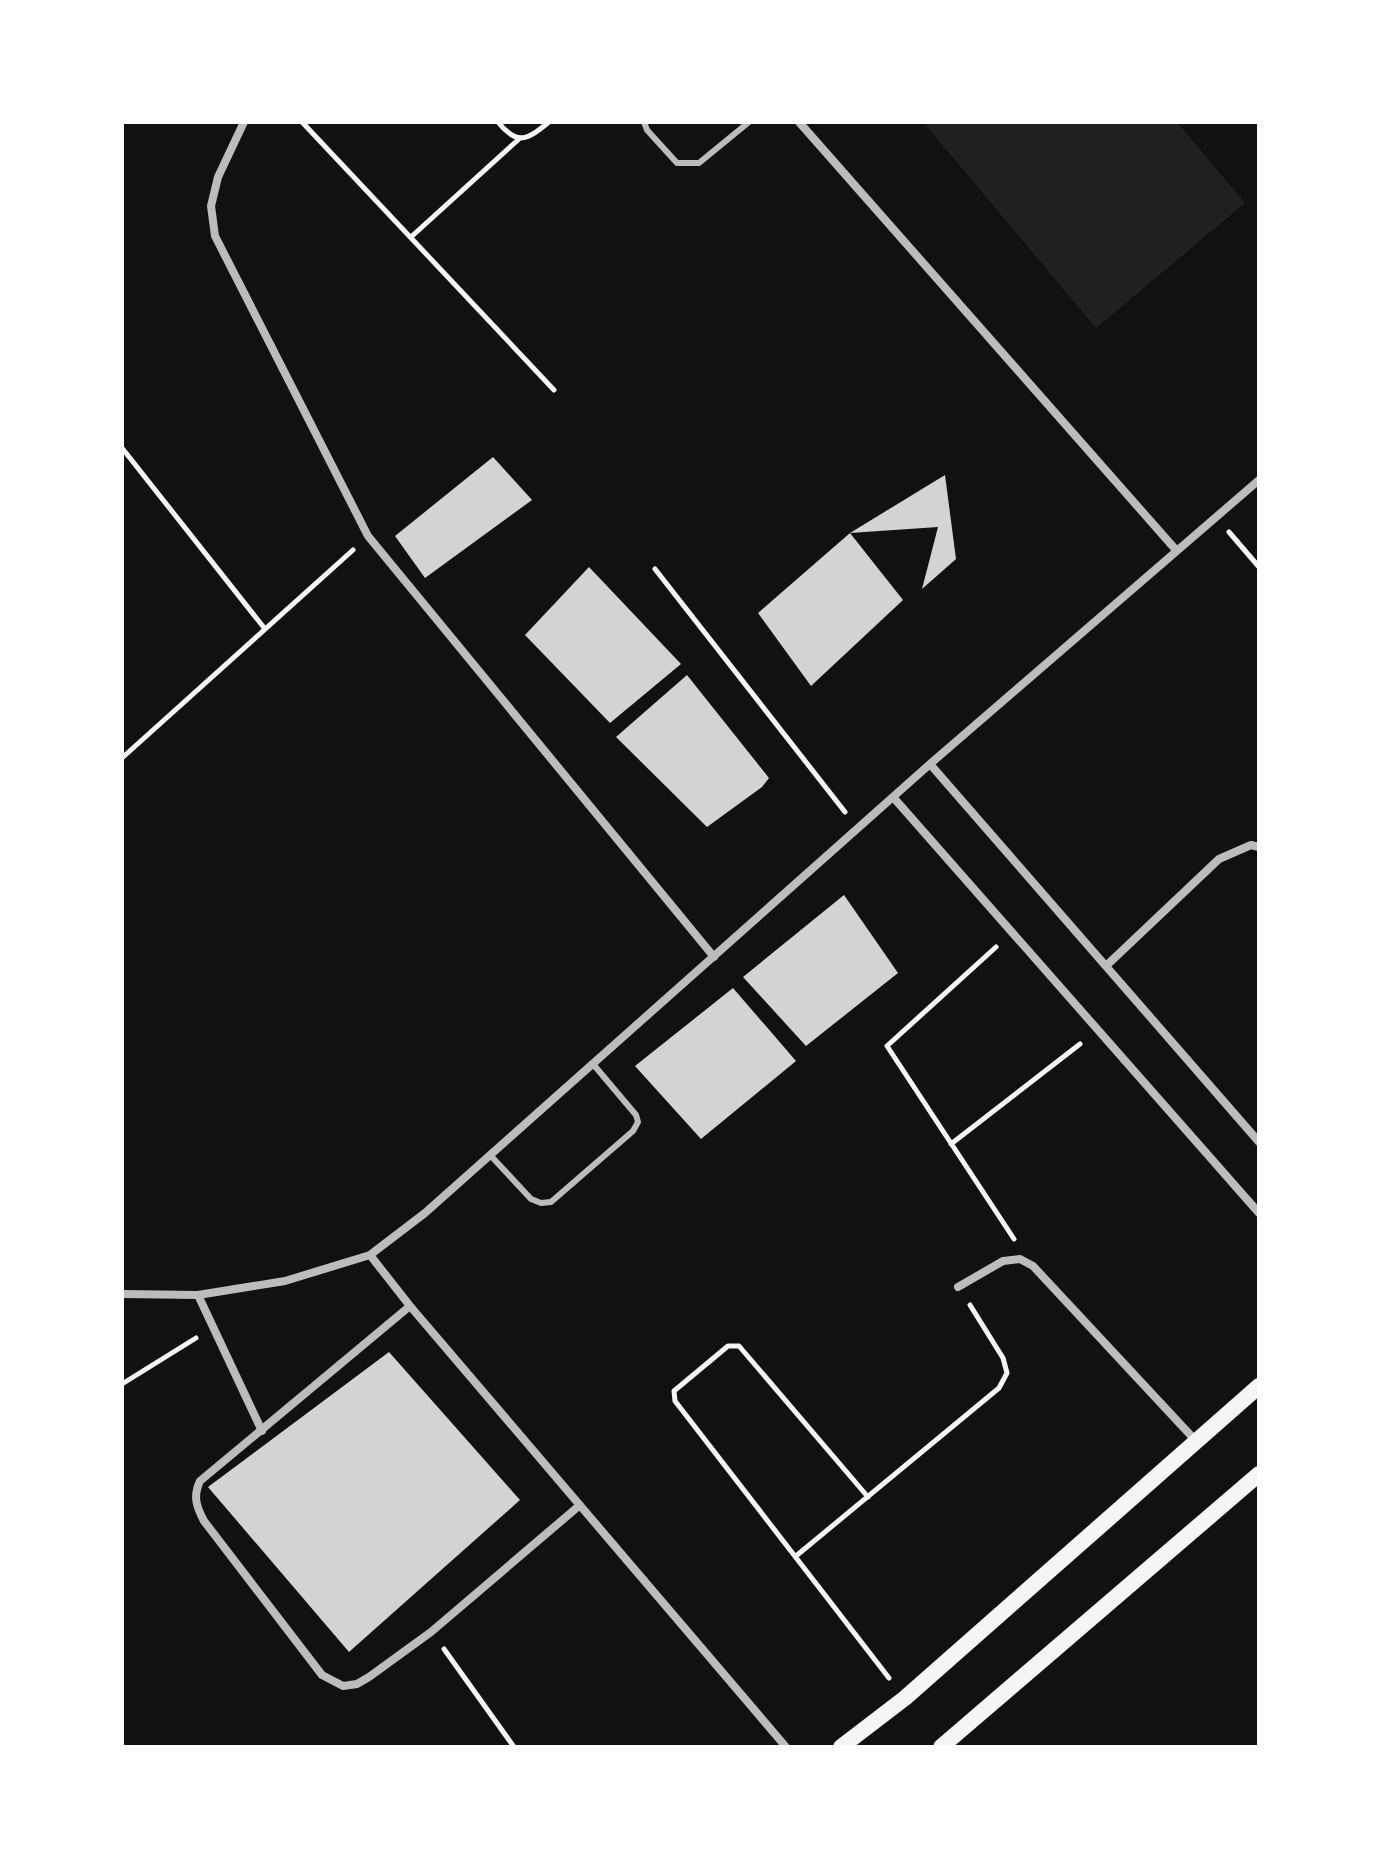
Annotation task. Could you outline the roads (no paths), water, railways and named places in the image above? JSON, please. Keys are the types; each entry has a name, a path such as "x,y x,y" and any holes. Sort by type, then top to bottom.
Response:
{"main road":[{"path":"841,1747 905,1698 1259,1386"},
{"path":"951,1744 1259,1474"}],"street":[{"path":"244,122 218,177 211,206 215,236 368,536 714,957"},
{"path":"799,122 1176,550"},
{"path":"122,1294 198,1295 285,1281 370,1255 491,1156 930,764 1259,480"},
{"path":"930,764 1259,1142"},
{"path":"893,797 1259,1213"},
{"path":"1106,966 1219,859 1251,845 1259,847"},
{"path":"370,1255 786,1747"},
{"path":"958,1287 1003,1261 1020,1259 1033,1266 1196,1441"},
{"path":"198,1295 262,1431"},
{"path":"410,1306 200,1481 195,1499 204,1521 322,1675 343,1686 357,1684 431,1632 580,1505"}],"lane":[{"path":"644,122 647,130 677,163 699,163 749,122"},
{"path":"491,1156 531,1199 541,1203 557,1199 611,1151 633,1131 638,1122 636,1115 593,1064"}]}
